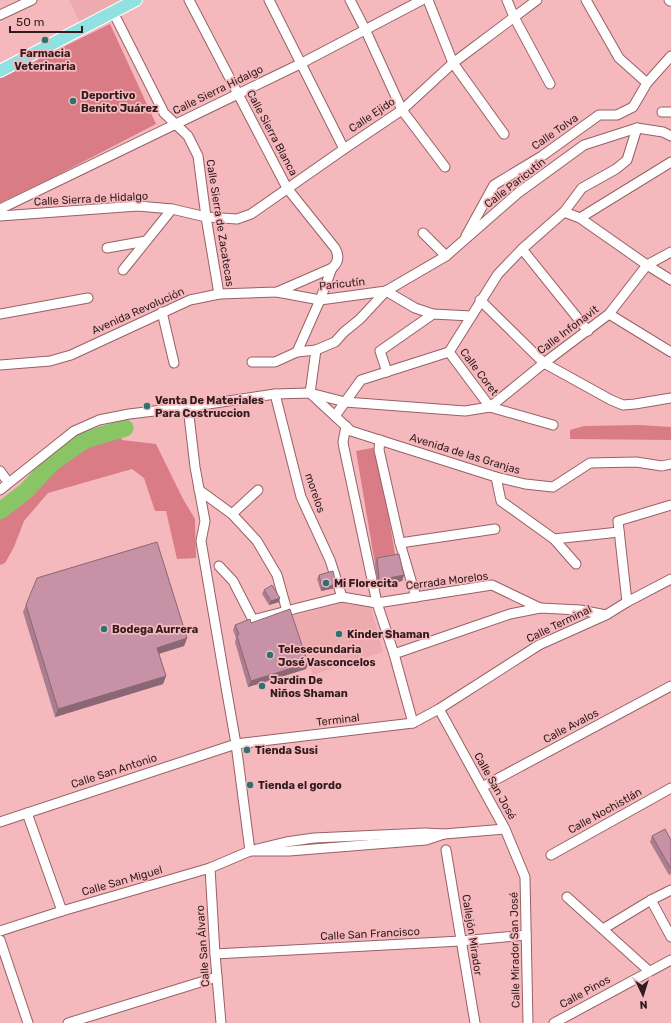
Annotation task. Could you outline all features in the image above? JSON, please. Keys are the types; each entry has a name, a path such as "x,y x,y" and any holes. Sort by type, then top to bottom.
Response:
{"main road":[{"path":"0,71 136,0"}],"street":[{"path":"0,15 32,0"},
{"name":"Calle Sierra Blanca","path":"189,0 287,188 335,248 338,261 332,268"},
{"path":"269,0 344,149"},
{"path":"350,0 402,110 445,167"},
{"name":"Calle Sierra Hidalgo","path":"0,209 300,64 422,0"},
{"path":"428,0 453,63 504,134"},
{"path":"506,0 550,84"},
{"name":"Calle Ejido","path":"206,217 237,219 251,214 402,110 453,63 537,0"},
{"path":"586,0 619,58 647,83"},
{"name":"Calle Sierra de Zacatecas","path":"113,12 164,113 188,136 198,156 206,217 219,294"},
{"name":"Calle Tolva","path":"462,242 494,185 542,156 599,115 616,115 633,107 647,83 671,56"},
{"path":"335,416 361,380 449,352 480,300 498,274 522,249 564,212 582,188 616,169 627,160 637,128"},
{"name":"Calle Paricutín","path":"386,291 446,256 518,193 584,145 637,128 663,132 671,136"},
{"path":"580,218 671,162"},
{"name":"Calle Sierra de Hidalgo","path":"0,216 138,206 172,209 206,217"},
{"path":"123,270 172,209"},
{"path":"564,212 580,218 671,280"},
{"path":"423,233 446,256"},
{"path":"108,248 146,241"},
{"path":"522,249 588,331"},
{"name":"Calle Infonavit","path":"490,406 609,314 647,265 671,252"},
{"path":"297,352 320,300 332,268"},
{"name":"Avenida Revolución","path":"0,364 50,361 71,355 190,300 219,294 277,292 332,268"},
{"path":"252,362 275,362 297,352 316,350 335,342 344,332 360,319 386,291 415,308 433,314 470,316"},
{"name":"Paricutín","path":"277,292 320,300 386,291"},
{"path":"0,314 88,298"},
{"path":"480,300 544,363 611,400 623,405 671,398"},
{"path":"162,312 174,364"},
{"path":"387,372 380,351 433,314"},
{"path":"609,314 671,352"},
{"path":"310,393 316,350"},
{"name":"Calle Coret","path":"449,352 490,406"},
{"path":"0,490 8,482 74,431 99,420 129,414 275,394 310,393 345,402 465,411 490,406 553,425"},
{"name":"Avenida de las Granjas","path":"310,393 351,431 496,477 525,484 553,487 590,463 636,462 668,466"},
{"name":"morelos","path":"275,394 301,497 330,560 342,597"},
{"path":"188,407 195,467 205,521 201,542 236,744 250,851"},
{"path":"346,426 343,442 344,448 377,603 394,654 413,723"},
{"path":"380,440 379,450 400,543 416,597"},
{"path":"0,471 8,482"},
{"path":"496,477 501,501 554,539 576,564"},
{"path":"199,490 232,514 257,541 278,575 287,612"},
{"path":"232,514 258,490"},
{"path":"627,602 618,521 671,505"},
{"path":"400,543 495,529"},
{"path":"554,539 619,532"},
{"path":"219,566 233,581 253,620 342,597"},
{"name":"Calle Terminal","path":"440,709 539,646 606,615 671,579"},
{"name":"Cerrada Morelos","path":"342,597 377,603 492,585 540,608"},
{"path":"394,654 510,614 540,608 580,610 606,615"},
{"name":"Calle Avalos","path":"482,787 671,686"},
{"name":"Terminal","path":"236,744 413,723 440,709"},
{"name":"Calle San José","path":"440,709 505,829 525,876"},
{"name":"Calle San Antonio","path":"0,822 236,744"},
{"name":"Calle Nochistlán","path":"551,855 671,788"},
{"path":"27,813 62,911"},
{"name":"Calle San Miguel","path":"0,931 62,911 210,868 250,851 286,842 314,838 425,833 444,834 505,829"},
{"name":"Callejón Mirador","path":"446,850 475,1023"},
{"name":"Calle San Álvaro","path":"210,868 221,1023"},
{"name":"Calle Mirador San José","path":"525,876 528,1023"},
{"path":"603,929 651,900 671,890"},
{"path":"567,897 649,971"},
{"path":"651,900 671,937"},
{"name":"Calle San Francisco","path":"215,954 461,941 526,935"},
{"path":"0,940 28,1023"},
{"name":"Calle Pinos","path":"554,1023 671,960"},
{"path":"68,1023 217,976"}],"shaded area":[{"path":"69,0 124,0 80,23"},
{"name":"Deportivo Benito Juárez","path":"110,24 156,124 0,203 0,78"},
{"path":"640,425 671,427 671,440 570,439 570,430 584,426"},
{"path":"119,434 122,440 156,444 183,499 195,519 196,558 177,559 166,511 155,511 144,478 132,469 48,493 24,521 14,547 5,563 0,565 0,515 26,494 54,465 86,443"},
{"path":"377,447 396,560 375,564 356,451"},
{"name":"Kinder Shaman","path":"341,603 371,607 383,652 313,675 293,616"}],"building":[{"name":"Bodega Aurrera","path":"157,542 187,638 157,648 166,676 58,709 26,605 37,578"},
{"path":"399,554 404,575 379,580 377,558"},
{"name":"Mi Florecita","path":"333,571 336,584 322,588 319,575"},
{"path":"272,585 280,598 271,601 264,590"},
{"name":"Telesecundaria José Vasconcelos","path":"290,609 308,663 251,681 237,636 239,634 235,625 250,619 251,623"},
{"path":"665,829 671,840 671,869 652,836"}],"waterway":[{"path":"0,511 26,491 52,463 85,440 125,428"}],"place":[{"name":"Farmacia Veterinaria","path":"45,40"},
{"name":"Deportivo Benito Juárez","path":"73,101"},
{"name":"Venta De Materiales Para Costruccion","path":"147,406"},
{"name":"Mi Florecita","path":"326,583"},
{"name":"Bodega Aurrera","path":"104,629"},
{"name":"Kinder Shaman","path":"339,634"},
{"name":"Telesecundaria José Vasconcelos","path":"270,655"},
{"name":"Jardin De Niños Shaman","path":"262,686"},
{"name":"Tienda Susi","path":"247,750"},
{"name":"Tienda el gordo","path":"250,785"}]}
